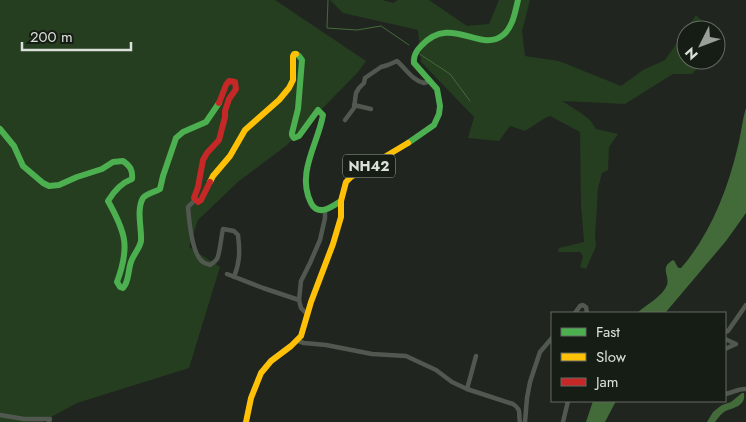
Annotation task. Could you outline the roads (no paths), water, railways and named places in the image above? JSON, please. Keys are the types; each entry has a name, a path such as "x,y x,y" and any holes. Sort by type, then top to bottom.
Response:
{"street":[{"name":"NH42","path":"298,341 333,244 346,182 434,125 439,114 440,106 437,89 414,63 415,53 431,36 443,32 456,32 477,40 491,41 504,34 512,23 518,0"},
{"path":"195,200 198,202 201,200 213,176 230,156 244,130 285,94 293,80 293,56 298,54 302,60 300,89 297,118 292,136 294,138 300,136 318,110 323,115 307,166 305,184 314,209 325,211 342,201"},
{"path":"345,120 354,108 356,93 364,83 365,78 381,67 397,60 410,76 419,82 424,83 430,80"},
{"path":"0,129 14,146 23,166 49,186 59,185 102,169 113,162 123,161 132,168 132,179 113,193 108,201 121,225 125,239 125,260 117,282 123,288 126,285 126,278 132,261 141,243 139,216 142,201 144,197 160,189 176,138 183,132 206,122 217,107 226,85 229,81 235,82 236,89 227,103 218,140 203,160 195,200 188,207 189,223 196,254 204,264 210,265 216,261 223,229 238,235 239,264 234,276"},
{"path":"354,105 372,109"},
{"path":"308,315 301,308 299,300 301,281 320,240 325,211"},
{"path":"227,274 299,300"},
{"path":"576,312 583,305 586,307 587,312"},
{"path":"726,332 746,305"},
{"path":"525,422 530,382 540,352 551,339"},
{"path":"726,339 736,344 726,349"},
{"path":"246,422 249,405 261,371 271,360 298,341 372,354 406,356 436,370 452,382 467,389 513,404 518,407 520,422"},
{"path":"467,389 476,356"},
{"path":"726,394 742,389 746,390"},
{"path":"563,422 568,402"},
{"path":"0,415 24,419 50,419 50,422"}],"waterway":[{"path":"328,0 327,28 357,30 381,26 409,45"},
{"path":"418,53 450,74 470,101"}]}
